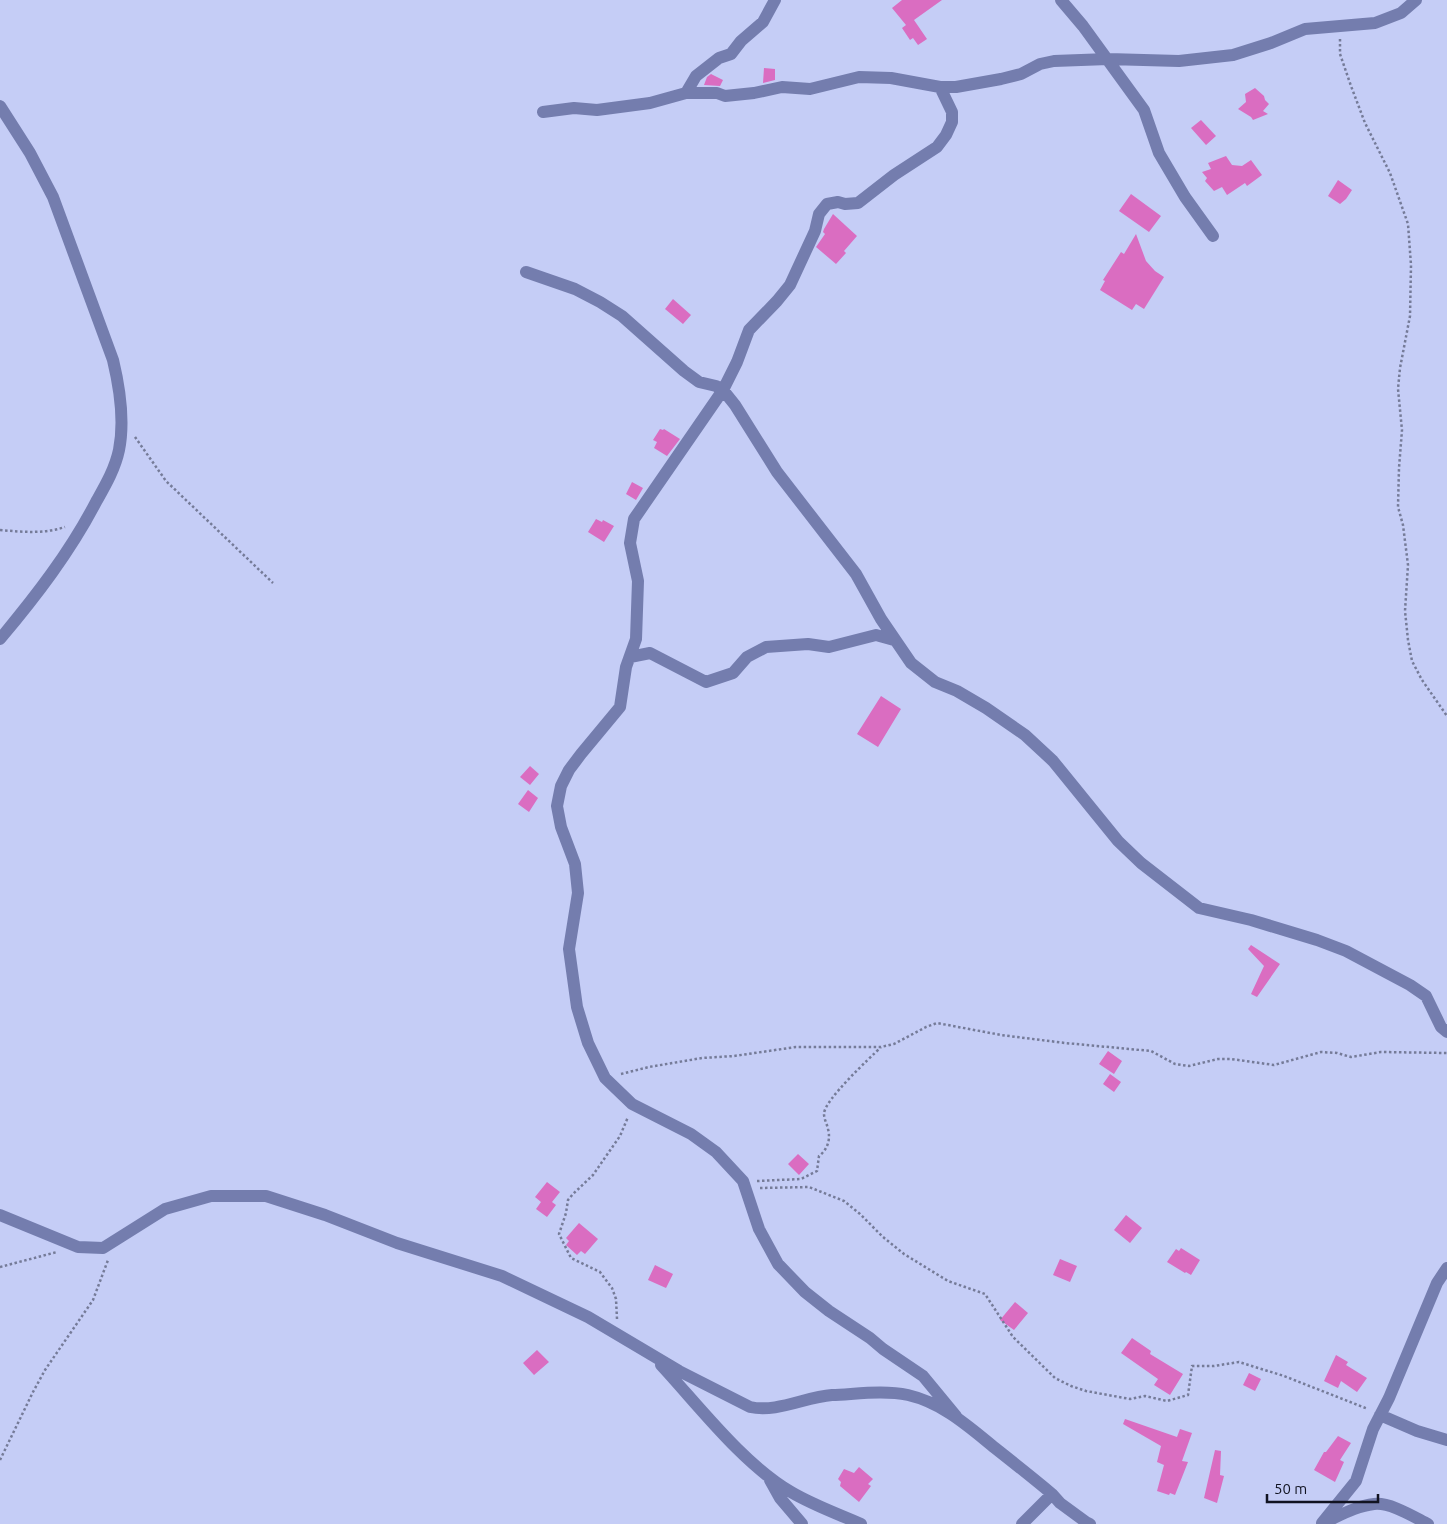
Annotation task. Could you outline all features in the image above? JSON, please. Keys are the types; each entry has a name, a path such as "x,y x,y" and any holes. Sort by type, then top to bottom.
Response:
{"street":[{"path":"686,93 696,76 719,58 731,54 741,41 763,22 775,0"},
{"path":"1061,0 1108,58 1144,110 1159,152 1185,197 1213,236"},
{"path":"543,112 574,108 597,110 650,103 686,93 718,93 725,96 754,93 782,87 810,88 859,77 891,78 940,87 982,84 1002,80 1021,74 1040,64 1054,61 1108,58 1178,62 1233,55 1271,43 1305,29 1375,23 1401,13 1416,0"},
{"path":"940,87 952,112 952,122 937,148 894,175 858,203 845,204 838,202 827,204 819,214 815,231 790,285 749,330 737,362 723,390 634,519 630,543 638,581 636,639 626,667 620,707 580,754 561,786 557,806 575,864 578,893 569,949 577,1007 588,1043 605,1078 632,1104 691,1134 716,1152 745,1185 759,1229 778,1264 805,1292 829,1311 856,1327 883,1349 924,1376 956,1416 1056,1499 1090,1524"},
{"path":"0,106 30,153 53,197 113,360 118,381 122,420 119,450 113,470 85,522 53,573 0,638"},
{"path":"526,272 575,289 600,302 622,316 699,382 716,386 723,390 735,405 777,472 856,574 881,619 911,664 929,677 986,708 1025,735 1053,761 1118,841 1141,862 1199,908 1251,920 1346,950 1410,985 1426,996 1441,1027 1447,1032"},
{"path":"630,657 650,653 706,682 733,673 747,657 766,647 808,644 829,647 876,635 894,640"},
{"path":"0,1215 78,1247 103,1248 165,1209 211,1196 266,1196 324,1215 397,1243 502,1276 588,1317 680,1372 750,1407 762,1410 829,1395 894,1393 910,1396 956,1416"},
{"path":"1321,1524 1356,1481 1373,1429 1434,1290 1447,1268"},
{"path":"651,1354 749,1460 768,1476 792,1492 861,1524"},
{"path":"1380,1415 1417,1431 1447,1440"},
{"path":"768,1476 780,1498 802,1524"},
{"path":"1022,1524 1056,1499"},
{"path":"1056,1499 1075,1524"},
{"path":"1321,1524 1358,1508 1375,1504 1395,1509 1428,1524"}],"path":[{"path":"1340,25 1340,54 1365,123 1390,173 1408,224 1411,265 1410,316 1398,388 1402,430 1398,507 1403,525 1408,565 1405,610 1412,661 1422,680 1447,716"},
{"path":"122,420 166,481 273,583"},
{"path":"0,530 52,531 85,522"},
{"path":"605,1078 686,1060 796,1047 881,1047 894,1044 926,1026 937,1024 1001,1035 1151,1051 1175,1064 1189,1066 1218,1059 1274,1065 1322,1052 1337,1053 1351,1057 1381,1052 1447,1053"},
{"path":"745,1185 801,1179 817,1171 819,1156 826,1151 829,1140 829,1130 824,1114 827,1104 852,1075 881,1047"},
{"path":"617,1334 616,1300 612,1288 600,1272 570,1258 559,1234 568,1200 593,1175 607,1156 627,1122 632,1104"},
{"path":"745,1185 809,1187 844,1201 904,1254 948,1281 985,1294 1013,1337 1055,1378 1071,1386 1086,1391 1130,1399 1145,1396 1167,1400 1188,1395 1192,1366 1214,1366 1238,1362 1284,1376 1380,1415"},
{"path":"0,1460 45,1370 93,1300 114,1241"},
{"path":"0,1267 78,1247"}],"building":[{"path":"902,0 942,0 914,20 927,39 918,45 913,38 910,40 902,28 906,25 892,8"},
{"path":"764,68 775,69 775,80 763,83"},
{"path":"711,74 723,80 720,86 704,85 707,77"},
{"path":"1255,88 1264,96 1269,104 1263,111 1268,114 1253,120 1238,109 1246,102 1245,94"},
{"path":"1201,120 1216,136 1206,145 1191,128"},
{"path":"1226,156 1232,165 1242,166 1251,160 1262,175 1247,186 1245,183 1227,195 1222,187 1214,191 1205,181 1207,178 1202,172 1211,169 1208,163"},
{"path":"1338,180 1352,190 1340,204 1328,196"},
{"path":"1131,194 1161,216 1149,232 1119,211"},
{"path":"833,214 857,236 836,264 816,247 825,234 823,232 824,229"},
{"path":"1136,234 1146,261 1164,277 1144,309 1136,304 1132,310 1100,290 1105,281 1103,280 1121,252 1124,254"},
{"path":"673,299 691,315 683,324 665,309"},
{"path":"660,429 664,429 680,439 667,456 654,448 657,442 653,440"},
{"path":"632,482 643,488 636,500 626,494"},
{"path":"596,519 602,522 603,520 614,526 604,542 588,532"},
{"path":"881,696 901,709 878,747 857,734"},
{"path":"530,766 539,774 530,785 520,777"},
{"path":"528,790 538,798 529,812 518,804"},
{"path":"1251,945 1280,964 1257,997 1251,994 1264,966 1248,949"},
{"path":"1108,1051 1122,1061 1114,1074 1099,1064"},
{"path":"1110,1074 1121,1082 1114,1092 1103,1084"},
{"path":"798,1154 809,1164 799,1175 788,1164"},
{"path":"547,1182 560,1192 552,1202 556,1205 547,1217 536,1209 541,1202 535,1197"},
{"path":"1126,1215 1142,1228 1130,1243 1114,1230"},
{"path":"579,1223 598,1239 585,1254 581,1251 577,1255 566,1245 569,1241 566,1238"},
{"path":"1181,1248 1200,1260 1191,1275 1167,1262 1176,1249 1179,1251"},
{"path":"1060,1259 1077,1266 1070,1282 1053,1275"},
{"path":"655,1265 673,1274 666,1288 648,1280"},
{"path":"1015,1302 1028,1313 1014,1330 1000,1320"},
{"path":"1132,1338 1151,1351 1150,1354 1183,1374 1170,1395 1154,1385 1158,1379 1121,1353"},
{"path":"537,1350 549,1362 534,1375 523,1363"},
{"path":"1336,1355 1348,1362 1346,1365 1367,1378 1357,1392 1341,1381 1338,1388 1324,1381"},
{"path":"1249,1373 1261,1379 1255,1391 1243,1385"},
{"path":"1125,1419 1177,1437 1180,1429 1192,1433 1182,1461 1188,1462 1175,1495 1157,1491 1164,1465 1157,1462 1161,1446 1123,1424"},
{"path":"1338,1436 1351,1443 1340,1460 1344,1462 1335,1482 1314,1470 1324,1452 1326,1452"},
{"path":"1215,1450 1221,1451 1220,1475 1224,1476 1217,1503 1204,1498"},
{"path":"859,1467 873,1479 868,1484 871,1486 859,1502 840,1486 841,1482 838,1479 844,1469 854,1473"}]}
